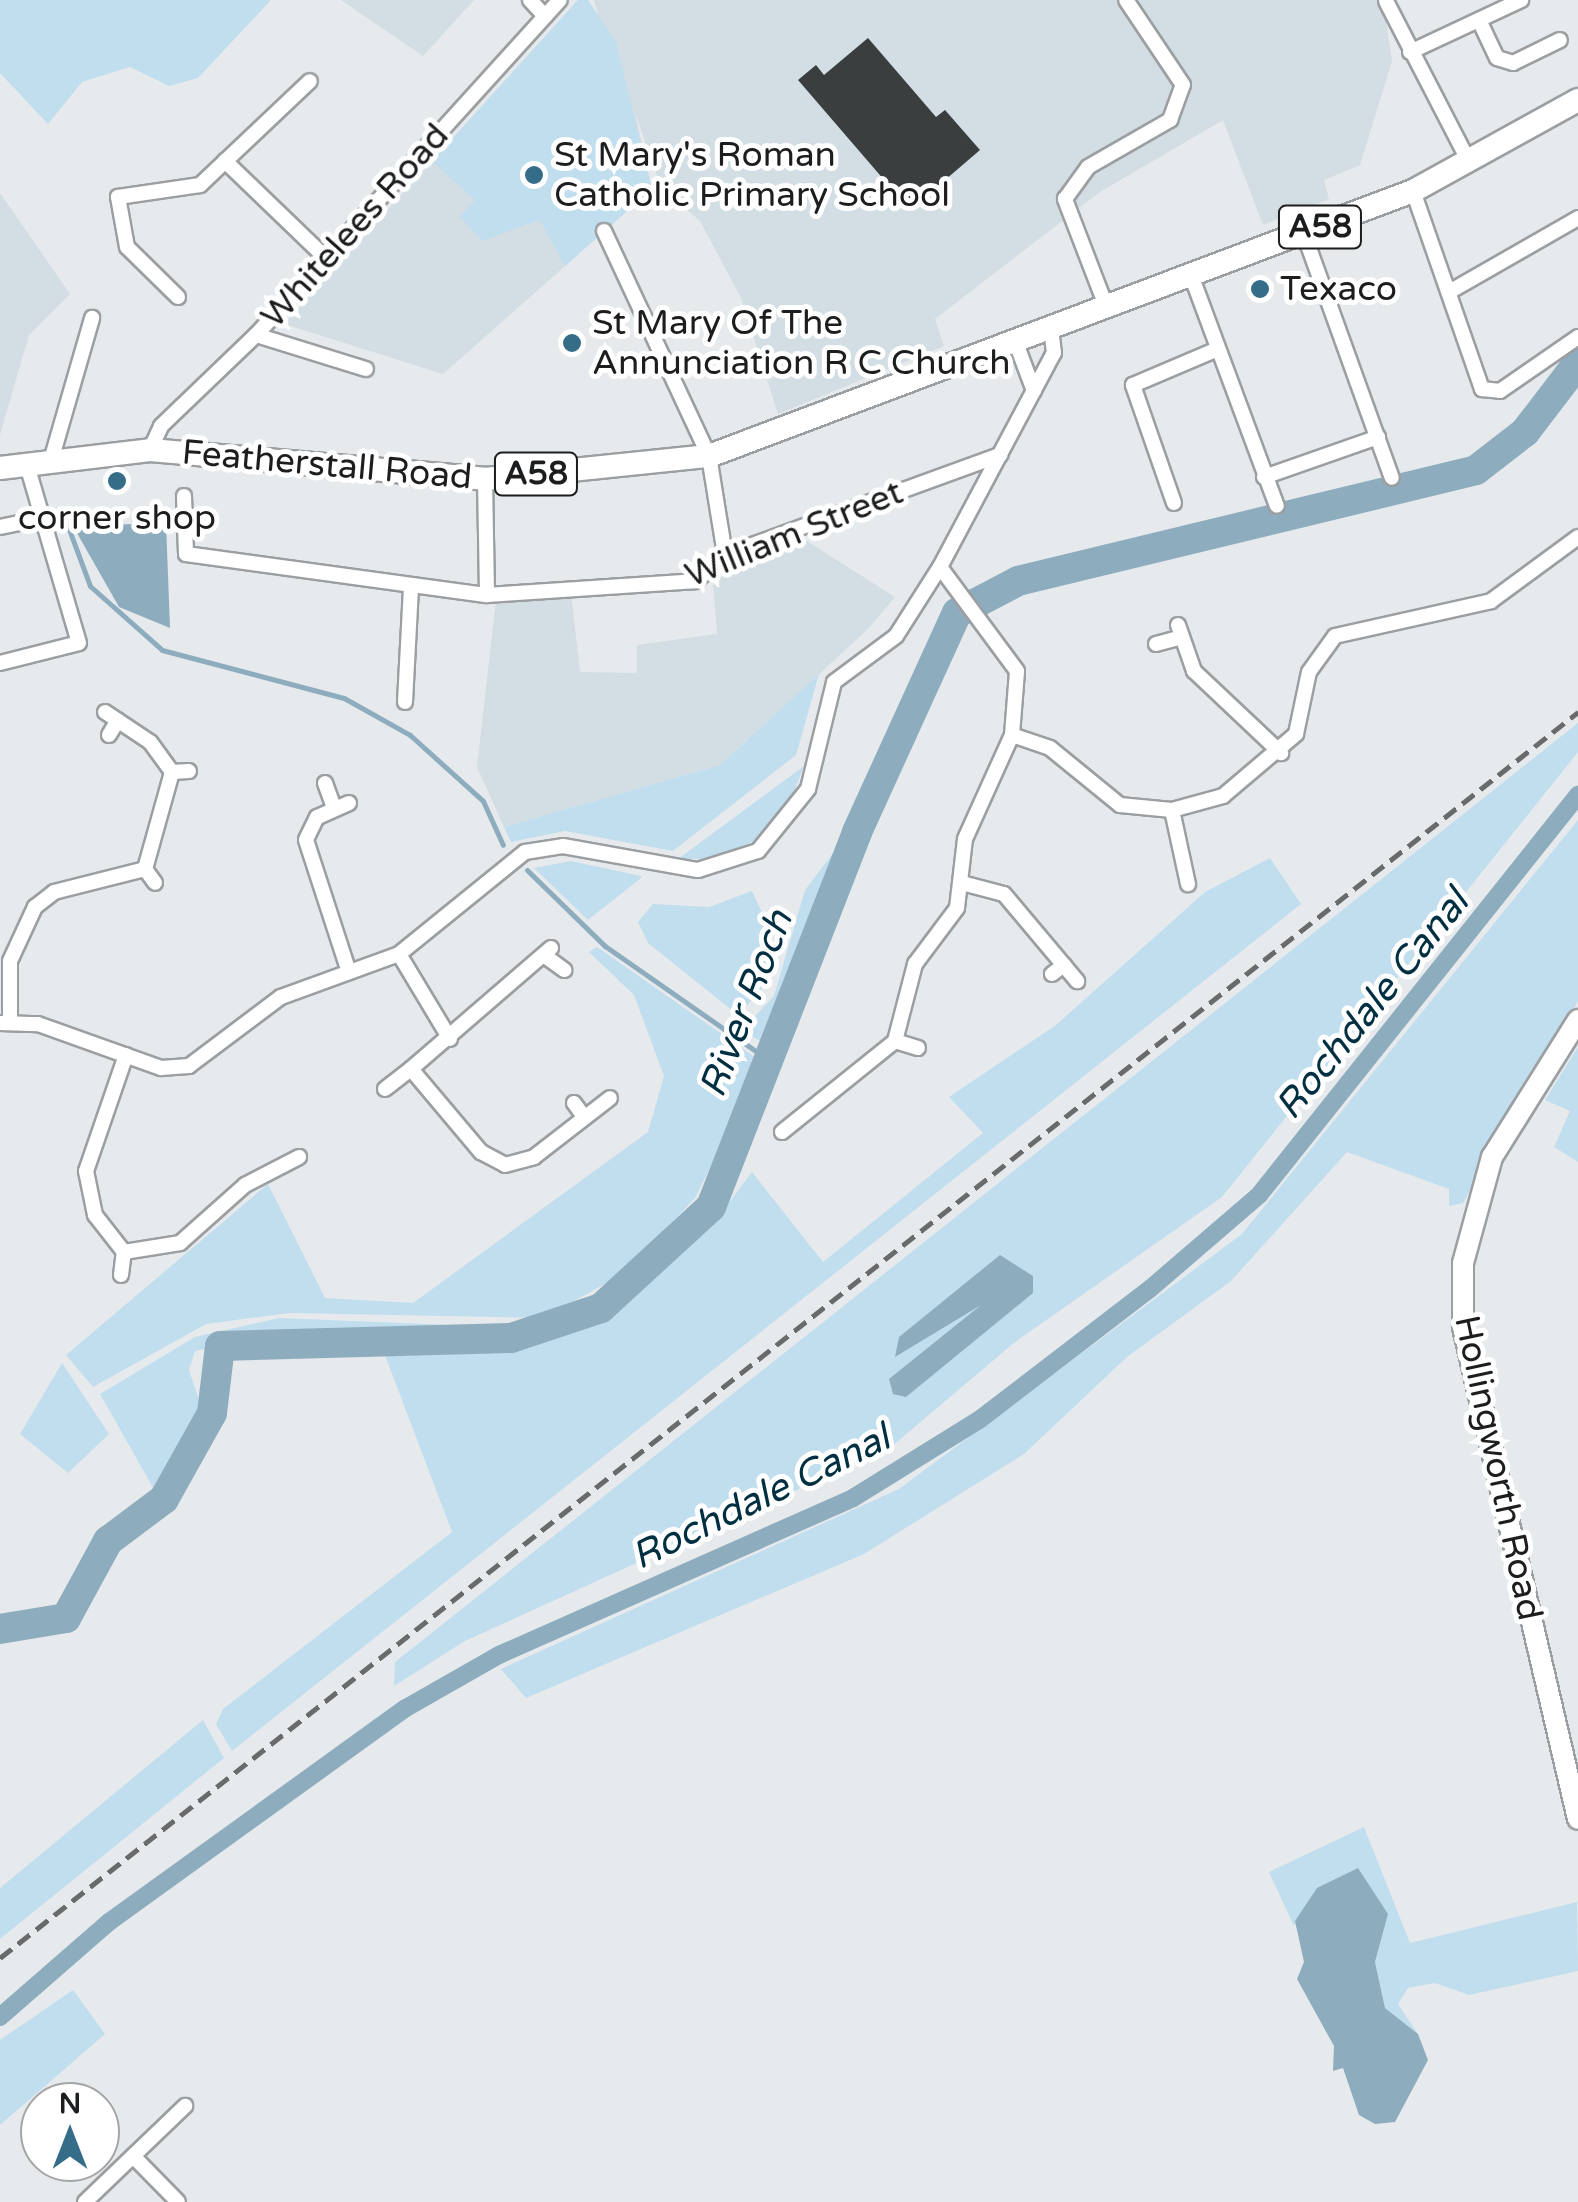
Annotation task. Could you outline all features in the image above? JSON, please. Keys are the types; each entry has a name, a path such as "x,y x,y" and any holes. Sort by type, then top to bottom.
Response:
{"highway":[{"name":"A58","path":"1052,329 1413,191 1578,100"},
{"name":"Featherstall Road","path":"0,468 52,457 150,450 484,479 709,456 1052,329"}],"main road":[{"name":"Hollingworth Road","path":"1578,1020 1492,1157 1463,1263 1463,1328 1578,1819"}],"street":[{"path":"530,0 545,16"},
{"name":"Whitelees Road","path":"150,450 160,426 256,335 560,0"},
{"path":"1106,306 1065,199 1088,167 1170,120 1183,86 1126,0"},
{"path":"1410,52 1521,0"},
{"path":"1386,1 1468,162"},
{"path":"1480,20 1497,58 1513,63 1560,40"},
{"path":"178,298 127,248 118,198 200,185 310,81"},
{"path":"225,161 327,259"},
{"path":"1413,191 1482,388 1500,390 1578,337"},
{"path":"1449,292 1578,218"},
{"path":"604,231 709,456 725,555"},
{"path":"1304,234 1392,478"},
{"path":"1190,276 1276,506"},
{"path":"52,457 92,318"},
{"path":"145,869 54,892 35,907 10,961 5,1023 126,1056 189,1066 282,997 399,954 525,852 564,846 698,870 758,851 808,789 834,682 896,636 940,568 1054,353 1052,329"},
{"path":"256,335 366,369"},
{"path":"1016,344 1034,390"},
{"path":"1174,503 1133,385 1218,349"},
{"path":"1264,477 1378,436"},
{"name":"William Street","path":"184,496 186,554 487,595 696,580 725,555 1000,455"},
{"path":"0,662 80,644 26,462"},
{"path":"484,479 487,595"},
{"path":"0,528 43,518"},
{"path":"1012,735 1050,748 1120,805 1172,810 1242,786 1281,753 1302,719 1314,660 1336,636 1492,601 1578,537"},
{"path":"782,1132 795,1110 895,1042 915,964 957,908 965,839 1012,735 1016,672 984,617 940,568"},
{"path":"405,702 411,586"},
{"path":"1156,644 1180,631 1194,672 1281,753"},
{"path":"109,735 111,716 172,772 189,770"},
{"path":"145,869 172,772"},
{"path":"325,783 341,805 316,817 306,840 350,972"},
{"path":"1172,810 1188,884"},
{"path":"145,869 156,882"},
{"path":"962,884 1004,894 1058,969 1078,980"},
{"path":"385,1090 450,1039 548,952 564,970"},
{"path":"399,954 450,1039"},
{"path":"895,1042 918,1048"},
{"path":"121,1275 124,1252 95,1215 86,1170 126,1056"},
{"path":"411,1069 481,1152 521,1172 610,1098"},
{"path":"574,1102 584,1117"},
{"path":"124,1252 180,1243 245,1186 300,1157"},
{"path":"85,2202 185,2106"},
{"path":"133,2156 178,2202"}],"shaded area":[{"path":"0,0 271,0 198,78 169,86 130,67 82,82 48,124 0,73"},
{"path":"341,0 474,0 423,56"},
{"path":"578,0 598,14 594,0 1383,0 1392,61 1360,165 1324,180 1329,199 1263,225 1223,120 1100,192 935,319 944,346 778,414 741,298 700,221 661,187 635,113 652,189 443,374 284,324"},
{"path":"578,0 588,0 616,42 652,189 565,266 540,220 482,241 460,217 475,200 432,161"},
{"path":"0,193 70,294 29,335 0,435"},
{"path":"166,523 170,628 119,607 73,526"},
{"path":"807,541 895,597 868,629 720,765 504,827 477,767 496,600 571,593 580,672 637,673 637,645 717,634 713,583 739,560"},
{"path":"819,674 796,755 673,851 565,831 511,842 504,827 720,765"},
{"path":"1578,723 1578,752 1222,1197 1015,1342 891,1447 465,1641 394,1686 395,1662"},
{"path":"804,766 788,807 757,840 713,859 678,859"},
{"path":"1578,820 1578,1001 1463,1203 1449,1206 1449,1189 1347,1152 1231,1281 1127,1357 1024,1454 864,1554 526,1698 501,1669 899,1489 1242,1234"},
{"path":"837,848 844,852 770,1047 742,1030 774,996 805,890"},
{"path":"1270,858 1301,904 232,1751 216,1724 223,1709 452,1532 383,1350 497,1351 616,1310 710,1228 752,1172 823,1262 983,1133 949,1097 1056,1025 1205,892"},
{"path":"571,861 641,878 588,920 534,868"},
{"path":"752,891 773,936 761,990 738,1015 648,943 638,922 653,904 709,907"},
{"path":"597,947 753,1056 738,1112 695,1198 624,1273 544,1318 289,1313 206,1324 93,1387 66,1355 268,1184 325,1298 413,1303 648,1132 664,1076 634,995 589,952"},
{"path":"1578,1047 1578,1162 1554,1147 1570,1111 1545,1100"},
{"path":"1000,1255 1033,1276 1033,1293 906,1397 893,1394 889,1379 981,1305 895,1357 899,1337"},
{"path":"279,1318 500,1327 542,1324 506,1331 278,1332 195,1351 189,1370 205,1418 160,1500 100,1394 195,1337"},
{"path":"62,1363 109,1434 68,1473 20,1434"},
{"path":"203,1720 224,1758 0,1939 0,1888"},
{"path":"1364,1827 1410,1943 1577,1902 1578,1971 1469,1995 1435,1983 1408,1988 1398,2004 1418,2034 1385,2008 1375,1962 1388,1914 1317,1888 1294,1926 1269,1872"},
{"path":"1358,1868 1388,1914 1375,1962 1385,2008 1418,2034 1428,2060 1395,2122 1375,2124 1359,2115 1343,2068 1333,2071 1334,2046 1297,1979 1304,1962 1295,1921 1317,1888"},
{"path":"73,1990 105,2034 50,2082 20,2082 20,2108 0,2125 0,2040"}],"building":[{"path":"868,38 936,117 945,110 980,150 910,210 798,80 816,65 824,75"}],"waterway":[{"name":"River Roch","path":"0,1629 66,1618 108,1541 164,1499 212,1413 220,1346 511,1338 601,1308 711,1207 857,832 957,613 1018,581 1476,470 1525,432 1578,363"},
{"path":"67,524 90,586 162,650 344,698 410,735 483,801 503,845"},
{"name":"Rochdale Canal","path":"0,2017 109,1922 406,1708 499,1655 853,1498 979,1420 1151,1288 1259,1195 1578,795"},
{"path":"527,870 605,946 771,1062"}],"railway":[{"path":"0,1958 1578,712"}],"place":[{"name":"St Mary's Roman Catholic Primary School","path":"534,175"},
{"name":"Texaco","path":"1260,289"},
{"name":"St Mary Of The Annunciation R C Church","path":"572,343"},
{"name":"corner shop","path":"117,481"}]}
